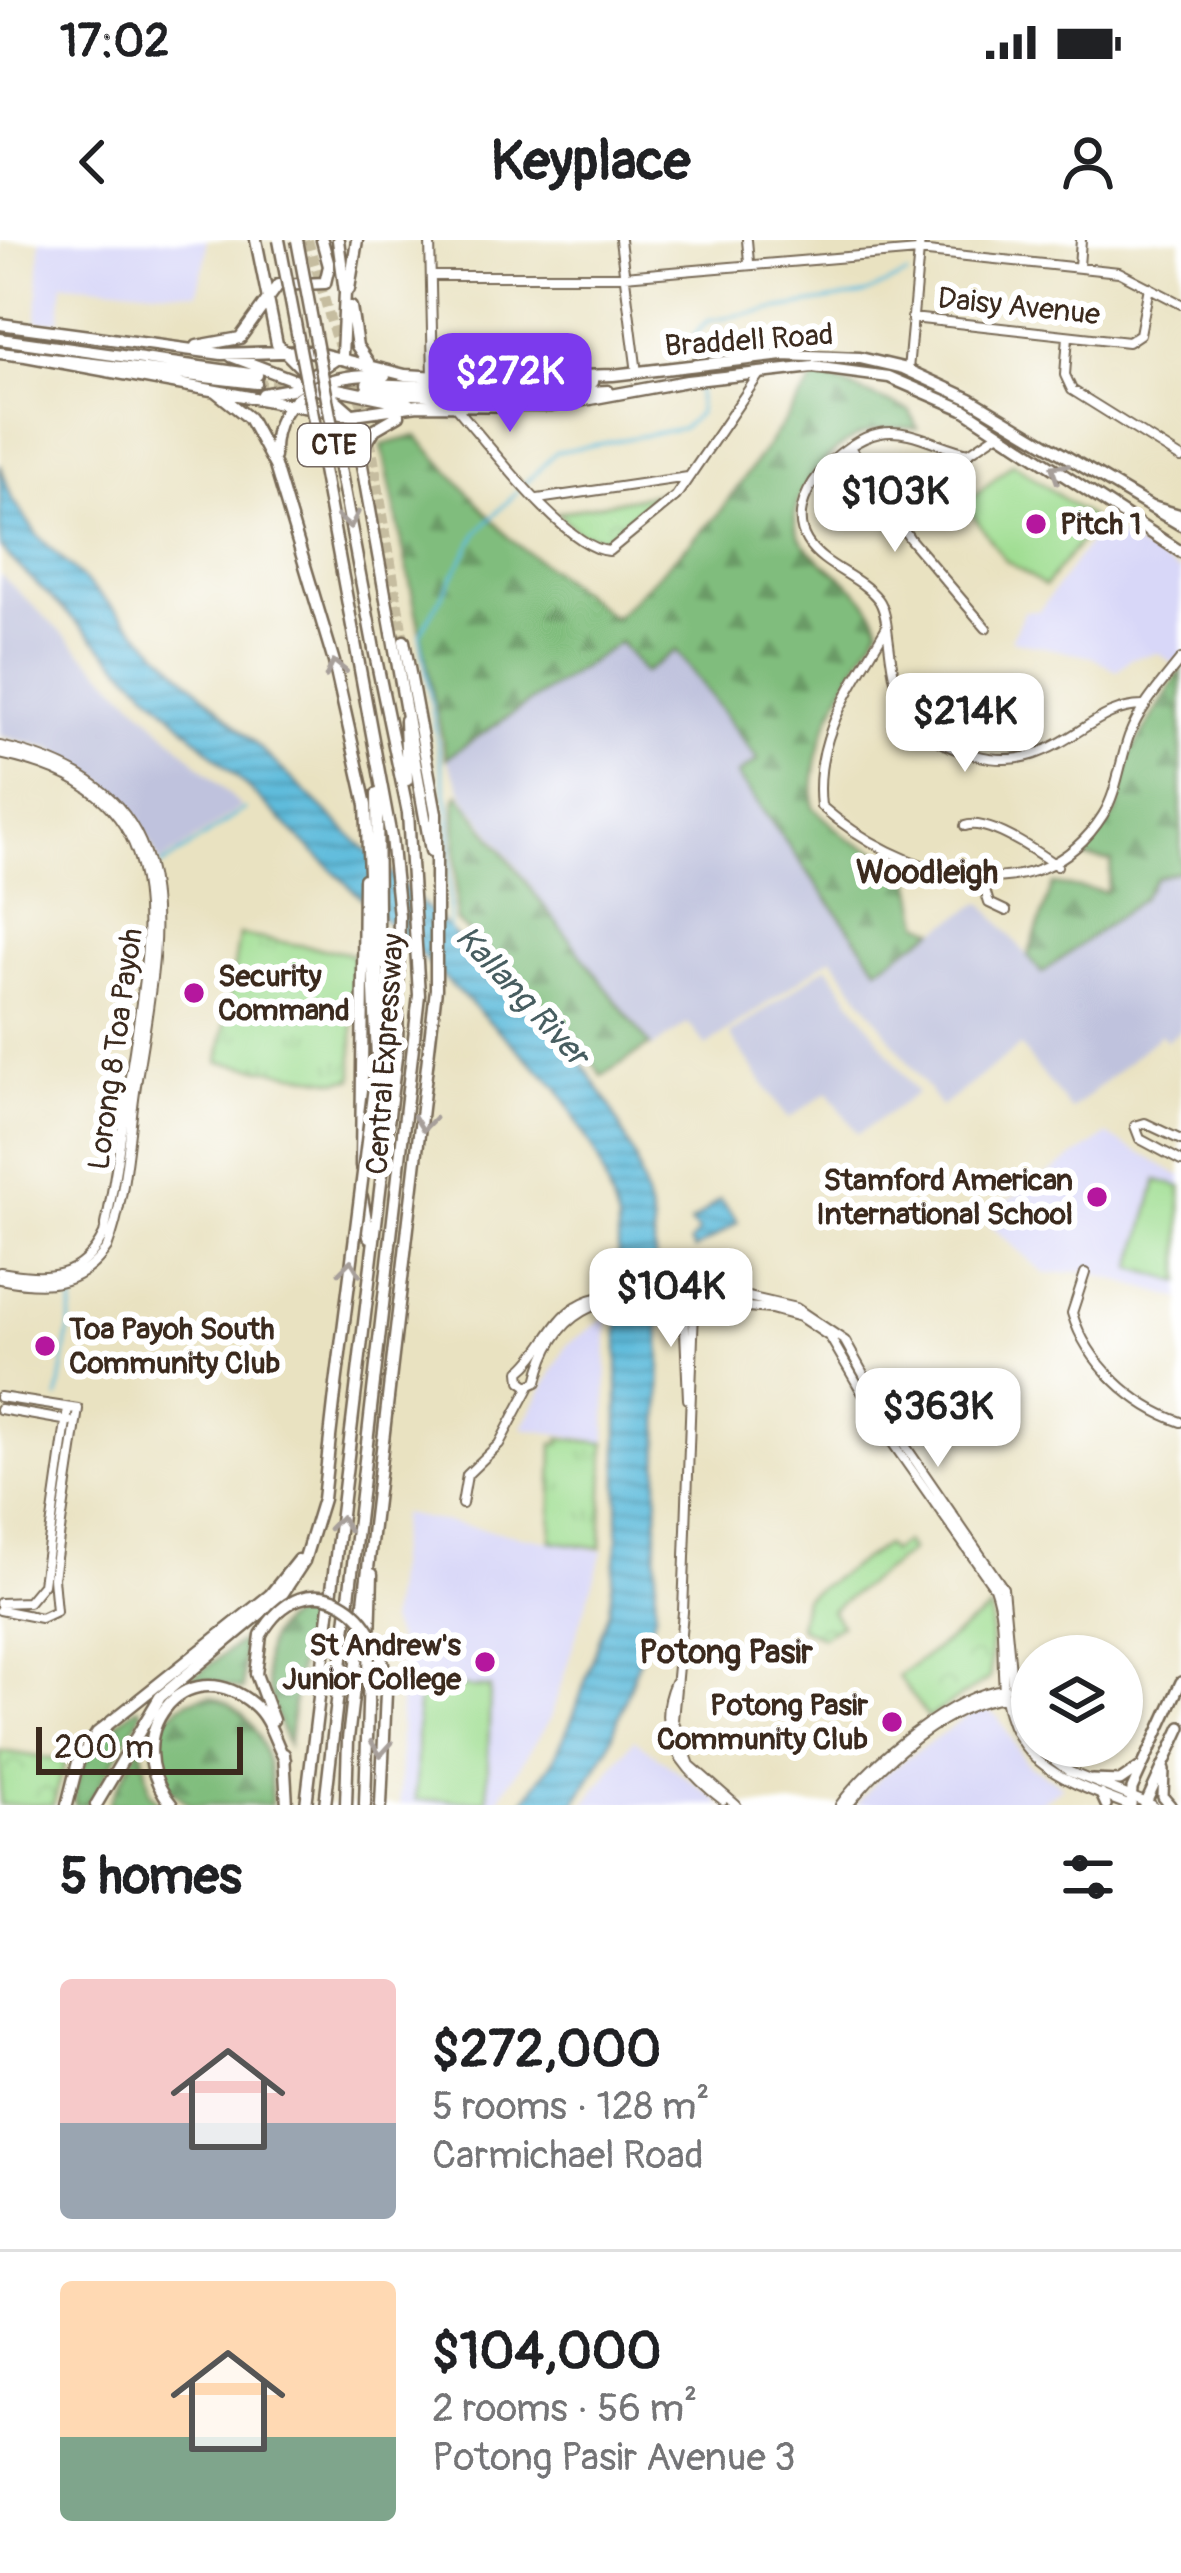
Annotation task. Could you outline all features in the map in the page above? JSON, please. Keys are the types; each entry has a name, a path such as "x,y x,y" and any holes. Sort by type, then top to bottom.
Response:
{"highway":[{"path":"256,240 280,350 353,415 435,889"},
{"name":"CTE","path":"279,240 375,755 386,840"},
{"name":"Central Expressway","path":"297,240 408,813 419,986 325,1805"},
{"path":"176,349 236,340 249,329 278,285 325,284 329,266 322,240"},
{"path":"338,240 357,346 380,370"},
{"path":"275,466 275,421 342,356 345,292 338,240"},
{"path":"349,289 357,240"},
{"name":"Braddell Road","path":"2,324 222,354 280,350 342,356 380,370 434,377 760,372 812,367 889,377 928,390 999,433 1181,554"},
{"path":"1,339 256,384 282,393 349,376 405,375"},
{"path":"0,353 256,384"},
{"name":"Braddell Road","path":"20,355 35,362 192,385 256,384 287,405 353,415 418,405 552,406 733,362 813,353 908,370 970,399 1154,507"},
{"path":"222,354 351,395 418,405"},
{"path":"366,387 552,397 695,373"},
{"path":"349,376 351,395"},
{"path":"96,1805 160,1697 281,1596 316,1535 376,1065 365,827 318,601 275,466 234,402 192,385"},
{"path":"362,450 383,422 437,406"},
{"path":"1154,507 1181,525"},
{"path":"346,1805 348,1739 436,989 436,813 404,640"},
{"path":"404,693 408,813"},
{"path":"367,1306 370,1233 362,1205 359,1133 386,840"},
{"name":"Central Expressway","path":"306,1805 397,1049 400,976 386,840"},
{"path":"67,1805 78,1762 97,1733 246,1615 288,1574 310,1537 322,1495"},
{"path":"365,1805 363,1740 376,1592 371,1571"},
{"path":"287,1805 285,1760 258,1686 257,1647 266,1626 284,1608 309,1600 338,1601 365,1619 382,1648 382,1805"},
{"path":"172,1805 148,1760 150,1735 165,1707 206,1687 236,1693 263,1715 285,1760"}],"main road":[{"name":"Braddell Road","path":"1154,507 1181,515"},
{"path":"1143,1765 1181,1682"},
{"path":"1147,1804 1181,1726"},
{"path":"1164,1764 1163,1797 1170,1805"},
{"path":"1092,1780 1120,1781 1140,1767"},
{"path":"1128,1803 1142,1767"}],"street":[{"path":"430,240 434,377"},
{"path":"620,240 637,373"},
{"path":"747,240 749,262"},
{"path":"1079,266 1082,240"},
{"path":"431,276 624,276 919,246 1119,272 1181,304"},
{"path":"908,370 919,246"},
{"name":"Daisy Avenue","path":"912,318 1136,340 1149,287"},
{"path":"1068,336 1065,375 1072,390 1181,458"},
{"path":"455,406 538,500 587,545 609,550 676,496 760,372"},
{"path":"999,433 980,450 969,453 904,433 881,433 850,447 810,489 800,516 804,538 820,556 879,600 893,683 904,713 925,734 976,756 1021,758 1059,748 1121,708 1145,706"},
{"path":"850,447 910,539 986,628"},
{"path":"538,500 689,477"},
{"path":"887,627 833,715 818,779 821,806 856,837 982,880 1008,880 1057,866 1086,841 1107,809 1131,730 1181,659"},
{"name":"Lorong 8 Toa Payoh","path":"0,750 57,762 110,799 148,858 159,919 107,1248 93,1266 68,1281 41,1286 0,1276"},
{"path":"983,829 1057,866"},
{"path":"982,880 989,903 1006,911"},
{"path":"1181,1140 1144,1123 1135,1126 1140,1139 1181,1161"},
{"path":"1085,1273 1072,1313 1088,1344 1138,1402 1181,1422"},
{"path":"462,1504 467,1475 495,1450 530,1386 538,1380 538,1370 576,1314 609,1296"},
{"path":"530,1386 519,1376 563,1317 609,1296 756,1306 800,1317 840,1348 887,1435 994,1587 1008,1693 1030,1756 1103,1800 1147,1804"},
{"path":"686,1302 683,1612 673,1720 682,1754 733,1805"},
{"path":"527,1366 538,1370"},
{"path":"0,1396 68,1408 72,1422 52,1578 58,1606 52,1615 36,1617 0,1606"},
{"path":"0,1408 72,1422"},
{"path":"0,1606 28,1602 39,1589 72,1422"},
{"path":"39,1589 55,1595"},
{"path":"28,1602 36,1617"},
{"path":"1008,1693 1011,1699"},
{"path":"844,1805 879,1771 967,1706 1008,1693"},
{"path":"1062,1767 1128,1803"}],"shaded area":[{"path":"40,240 206,240 206,254 197,293 63,283 59,321 37,322"},
{"path":"1101,526 1181,572 1181,656 1173,664 1159,653 1131,658 1117,671 1092,657 1011,640 1024,611 1039,611"},
{"path":"0,574 242,807 160,863 139,820 103,780 50,748 0,736"},
{"path":"621,642 676,650 758,761 738,775 878,967 982,902 1042,973 1142,899 1156,878 1181,870 1181,1030 1167,1041 1161,1034 1071,1110 1020,1046 941,1107 832,957 706,1046 688,1023 652,1048 465,797 446,758"},
{"path":"827,966 917,1093 858,1134 828,1092 788,1119 730,1035"},
{"name":"Stamford American International School","path":"1107,1135 1181,1176 1181,1299 1085,1271 1045,1274 982,1218"},
{"path":"607,1317 606,1442 522,1428 567,1345"},
{"name":"St Andrew's Junior College","path":"401,1514 603,1551 550,1719 495,1805 400,1805 400,1650 389,1621"},
{"path":"981,1707 997,1716 1011,1738 1011,1767 1031,1767 1063,1786 1037,1805 856,1805 880,1777"},
{"path":"634,1739 714,1798 722,1805 584,1805"}],"green space":[{"path":"818,374 910,411 917,428 878,429 846,443 802,492 795,516 799,536 812,553 868,604 880,627 842,691 823,735 813,807 849,840 917,868 911,874 921,923 935,930 878,968 737,775 758,760 676,650 644,673 620,642 446,758 382,445 417,436 511,540 614,618 718,515"},
{"name":"Pitch 1","path":"1013,463 1096,522 1045,586 1005,560 965,504"},
{"path":"659,493 604,538 579,533 557,513"},
{"path":"1181,670 1181,870 1156,878 1142,899 1042,973 1028,956 1053,884 1107,892 1112,861 1081,857 1117,812 1131,753"},
{"path":"459,794 650,1045 602,1076 576,1038 456,920 455,801"},
{"path":"239,935 353,954 353,1079 337,1081 219,1062"},
{"path":"1157,1180 1181,1187 1181,1282 1133,1268"},
{"path":"560,1438 605,1443 601,1548 551,1541 553,1444 560,1444"},
{"path":"905,1542 911,1551 831,1610 841,1625 822,1637 799,1627 804,1598 885,1545 891,1552"},
{"path":"991,1609 990,1678 928,1718 898,1676"},
{"path":"306,1611 288,1745 268,1688 267,1649 273,1633 286,1620"},
{"path":"243,1640 243,1690 207,1679 186,1682"},
{"path":"418,1686 490,1688 487,1801 416,1800"},
{"path":"210,1696 240,1712 259,1738 269,1770 271,1805 191,1805 162,1779 155,1750 163,1724 183,1704"},
{"path":"138,1707 142,1712 95,1793 85,1805 75,1805 79,1775 93,1748"},
{"path":"141,1744 150,1793 161,1805 108,1805"},
{"path":"0,1751 66,1761 53,1805 0,1805"}],"water":[{"path":"0,464 11,496 37,535 571,1046 610,1106 635,1158 653,1223 661,1357 655,1615 608,1748 574,1805 521,1805 553,1761 574,1715 609,1610 618,1538 618,1221 598,1159 558,1088 8,556 0,546"},
{"path":"720,1199 738,1222 695,1250 690,1243 699,1232 690,1224"}],"waterway":[{"path":"695,358 694,336 708,320 863,295 907,275"},
{"name":"Kallang River","path":"449,933 450,818 420,634 478,532 556,452 683,428 699,413 698,386"},
{"path":"161,866 245,809"},
{"path":"58,1398 75,1291"}],"tunnel":[{"path":"308,240 334,333 367,418 404,641"},
{"path":"256,383 297,386"}],"place":[{"name":"Pitch 1","path":"1036,524"},
{"name":"Security Command","path":"194,993"},
{"name":"Stamford American International School","path":"1097,1197"},
{"name":"Toa Payoh South Community Club","path":"45,1346"},
{"name":"St Andrew's Junior College","path":"485,1662"},
{"name":"Potong Pasir Community Club","path":"892,1722"}],"district":[{"name":"Woodleigh","path":"927,871"},
{"name":"Potong Pasir","path":"726,1651"}]}
